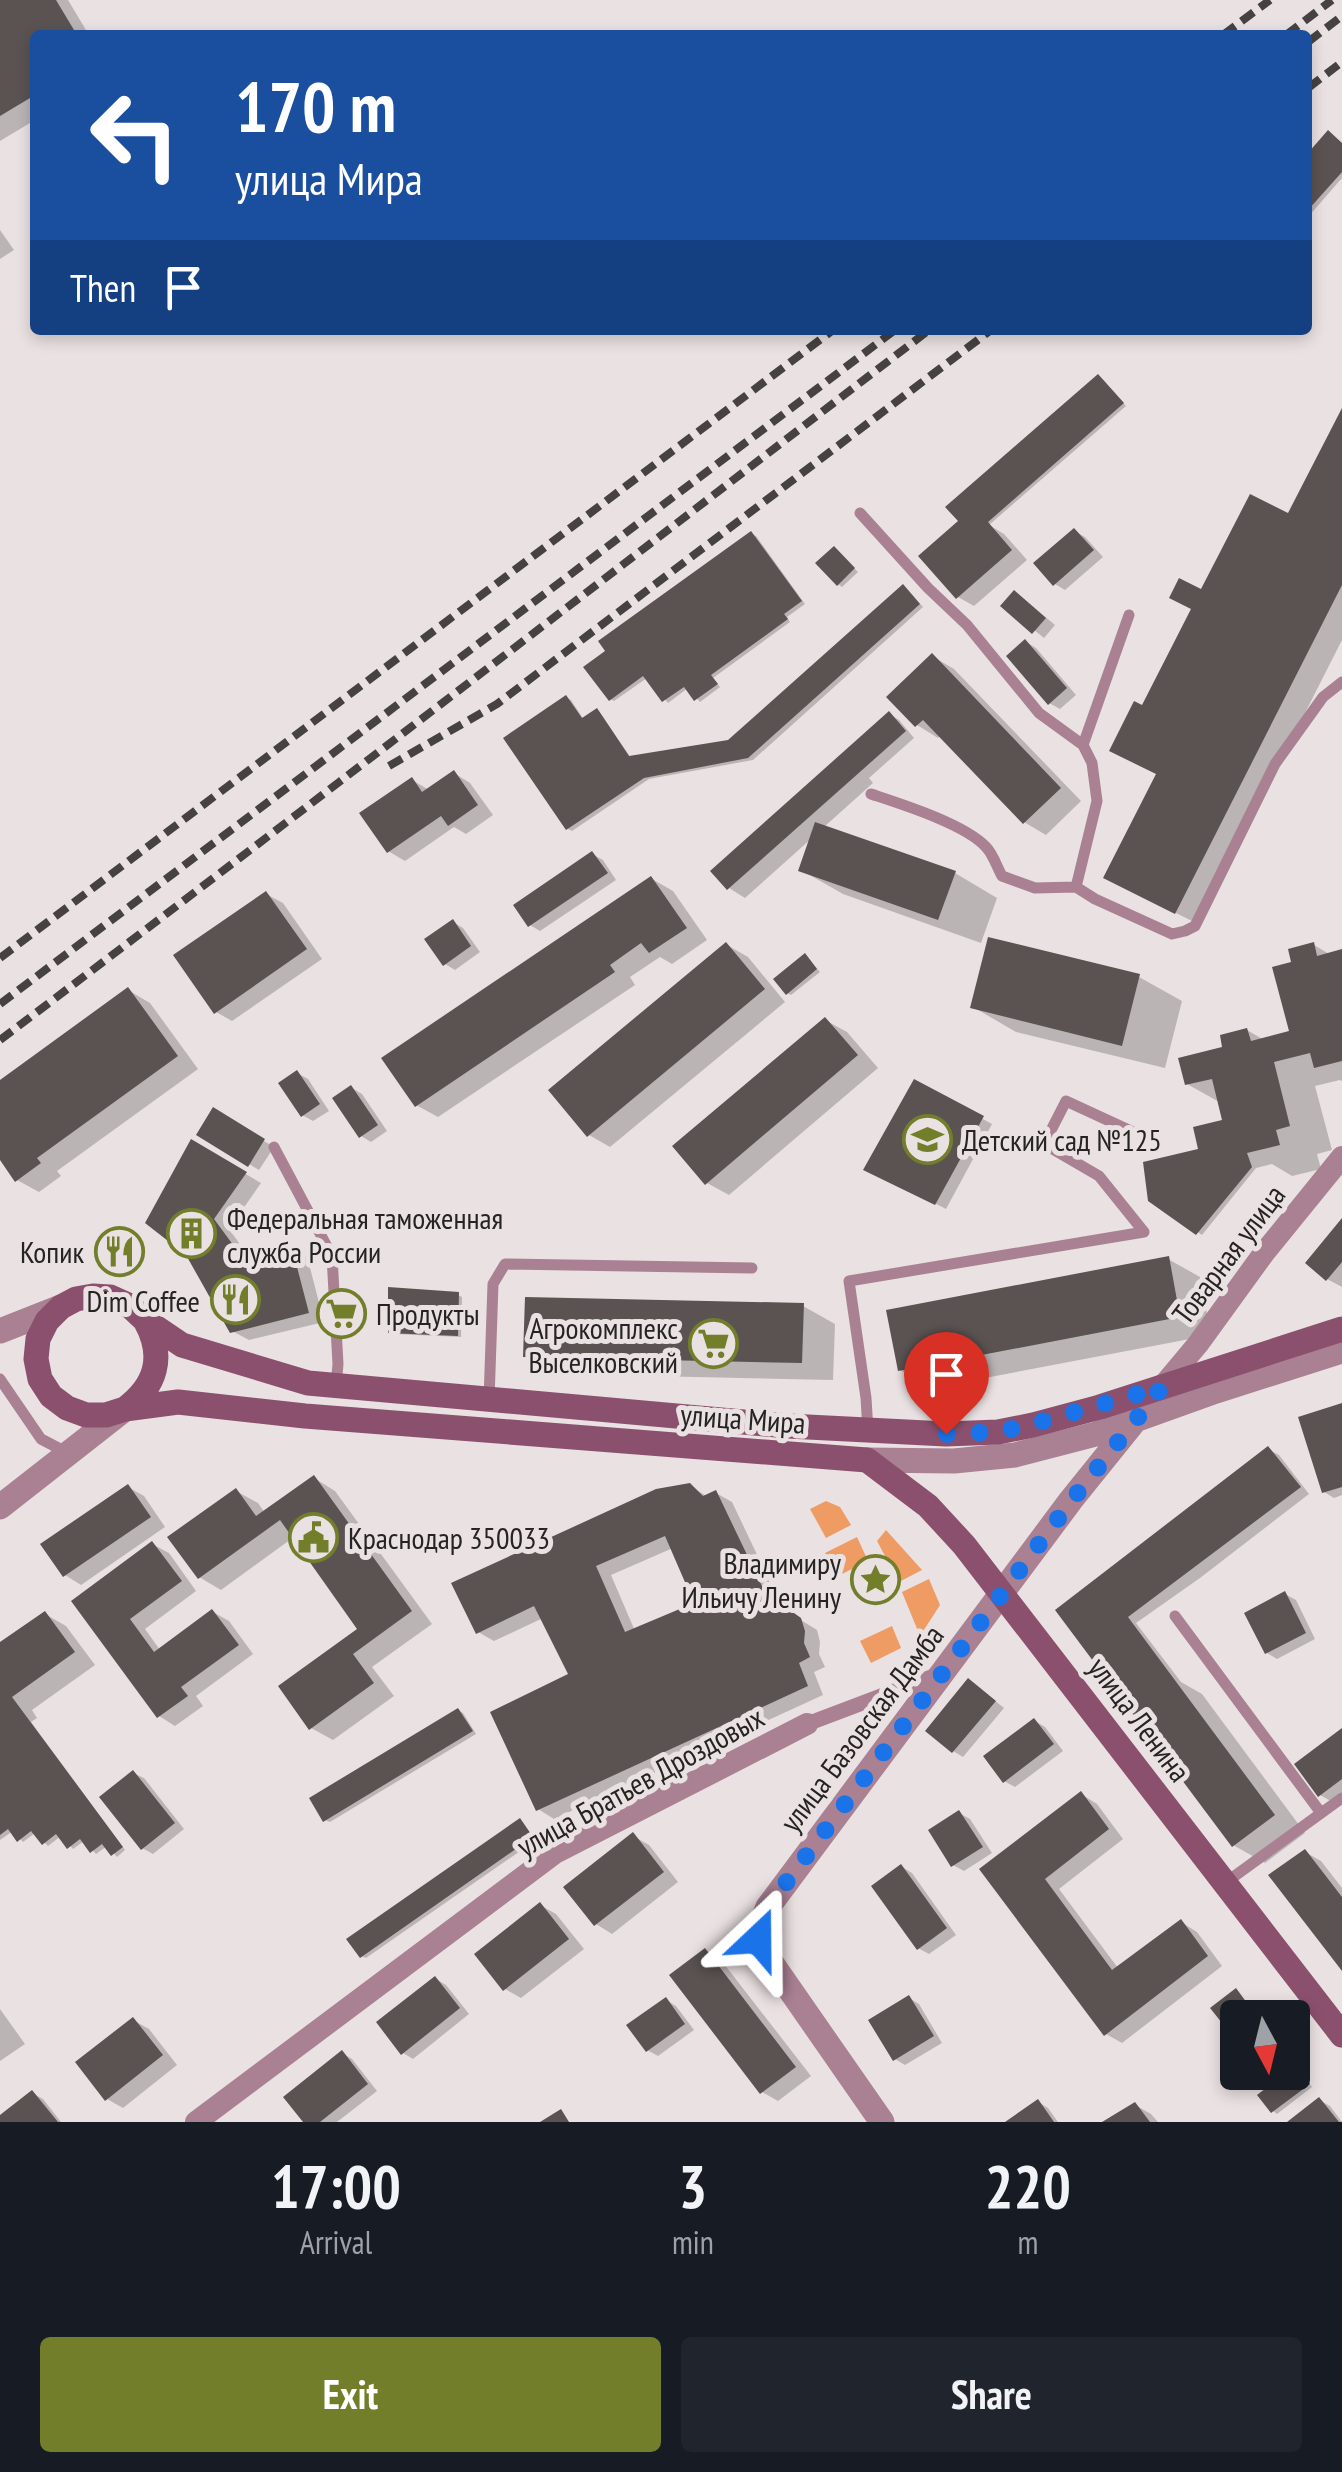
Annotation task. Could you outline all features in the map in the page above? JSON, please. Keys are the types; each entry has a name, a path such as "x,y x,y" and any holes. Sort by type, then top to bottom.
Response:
{"main road":[{"path":"110,1298 130,1306 145,1320 153,1335 155,1369 139,1398 106,1416 86,1415 51,1396 40,1379 38,1339 46,1321 61,1307 76,1299 110,1298"},
{"name":"улица Мира","path":"145,1320 182,1345 308,1383 868,1431 946,1434 998,1432 1100,1407 1342,1329"},
{"name":"улица Мира","path":"125,1408 178,1402 305,1416 867,1460"},
{"name":"улица Ленина","path":"867,1460 928,1506 1003,1593 1342,2035"}],"street":[{"name":"Товарная улица","path":"1162,1387 1342,1157"},
{"path":"0,1331 61,1307"},
{"name":"улица Мира","path":"867,1460 954,1461 1015,1455 1133,1422 1342,1351"},
{"name":"улица Базовская Дамба","path":"882,2122 768,1958 758,1939 761,1923 768,1907 941,1674 1162,1387"},
{"path":"0,1507 125,1408"},
{"name":"улица Братьев Дроздовых","path":"196,2122 556,1854 807,1724 941,1674"}],"lane":[{"path":"860,513 966,625 1039,713 1083,745 1092,763 1096,800 1076,886"},
{"path":"1083,745 1129,616"},
{"path":"870,794 938,819 969,836 987,848 1002,876 1035,888 1076,886 1095,900 1172,934 1185,931 1195,926 1275,764 1323,697 1342,682"},
{"path":"868,1431 849,1281 1144,1232 1099,1176 1044,1144 1066,1101 1131,1131"},
{"path":"274,1147 332,1256 336,1386"},
{"path":"489,1400 493,1284 505,1264 752,1268"},
{"path":"0,1379 42,1439 68,1453"},
{"path":"1175,1616 1321,1813"},
{"path":"1225,1883 1342,1798"}],"shaded area":[{"path":"826,1501 840,1507 851,1525 826,1538 810,1509"},
{"path":"886,1530 922,1570 899,1582 877,1541"},
{"path":"857,1537 868,1561 838,1576 825,1553"},
{"path":"929,1579 940,1605 920,1636 902,1592"},
{"path":"892,1626 901,1648 871,1663 860,1641"}],"building":[{"path":"0,0 56,0 74,30 30,30 30,98 0,116"},
{"path":"1328,130 1342,143 1342,172 1312,206 1312,148"},
{"path":"1098,374 1124,403 988,522 1012,550 956,599 918,556 958,521 945,507"},
{"path":"1342,408 1342,585 1175,914 1103,878 1156,774 1109,751 1134,701 1142,705 1191,609 1169,598 1179,578 1201,589 1250,494 1288,513"},
{"path":"1074,528 1094,550 1053,586 1033,563"},
{"path":"751,531 802,601 784,614 788,619 711,675 718,684 694,701 684,687 662,702 643,676 609,701 583,667 605,651 598,641"},
{"path":"834,546 855,568 837,586 815,563"},
{"path":"903,584 920,604 748,758 644,778 566,830 503,738 566,695 582,718 597,708 629,756 728,740"},
{"path":"1014,590 1046,618 1032,634 1000,606"},
{"path":"1025,639 1067,688 1048,705 1006,656"},
{"path":"932,653 1061,788 1023,824 923,720 915,727 886,697"},
{"path":"889,711 906,731 727,890 710,871"},
{"path":"454,770 478,805 448,826 441,816 387,853 359,813 412,777 422,792"},
{"path":"815,822 956,871 938,920 798,871"},
{"path":"592,851 608,873 528,927 513,905"},
{"path":"651,876 687,928 649,953 641,943 610,965 615,972 415,1107 381,1058"},
{"path":"266,891 307,949 214,1014 173,955"},
{"path":"453,919 471,946 443,966 424,939"},
{"path":"988,937 1140,974 1122,1046 970,1008"},
{"path":"726,942 765,989 587,1137 548,1090"},
{"path":"1314,942 1317,956 1342,949 1342,1061 1314,1068 1310,1053 1274,1062 1290,1126 1276,1130 1280,1145 1247,1153 1252,1167 1196,1235 1148,1201 1143,1162 1198,1149 1193,1127 1222,1120 1212,1079 1185,1085 1178,1058 1222,1047 1220,1035 1247,1028 1251,1041 1289,1031 1272,967 1291,962 1288,949"},
{"path":"805,953 817,969 786,995 773,979"},
{"path":"128,987 178,1056 37,1158 41,1163 15,1182 0,1160 0,1080"},
{"path":"825,1017 858,1055 705,1185 672,1146"},
{"path":"297,1070 320,1104 301,1117 278,1083"},
{"path":"914,1079 984,1116 935,1205 863,1170"},
{"path":"351,1085 378,1125 359,1138 332,1098"},
{"path":"213,1107 265,1139 248,1167 196,1135"},
{"name":"Федеральная таможенная служба России","path":"191,1139 247,1172 214,1219 242,1257 291,1244 309,1313 230,1333 186,1255 145,1223"},
{"path":"1342,1218 1342,1262 1326,1281 1305,1263"},
{"path":"1169,1256 1180,1317 898,1371 886,1310"},
{"path":"388,1287 459,1292 458,1336 388,1333"},
{"path":"525,1297 804,1303 802,1363 523,1357"},
{"path":"1342,1403 1342,1487 1322,1493 1298,1417"},
{"path":"1268,1446 1301,1487 1128,1617 1275,1815 1232,1847 1055,1610"},
{"path":"314,1475 412,1611 353,1654 374,1683 309,1730 278,1686 357,1629 280,1520 198,1579 167,1537 236,1488 256,1516"},
{"path":"690,1483 703,1496 716,1490 771,1605 787,1608 801,1618 810,1657 799,1663 808,1686 536,1811 490,1712 568,1674 534,1606 476,1634 451,1583 656,1489","holes":["665,1536 694,1603 625,1632 596,1566"]},
{"path":"128,1484 151,1517 63,1577 40,1544"},
{"path":"152,1541 182,1581 130,1619 154,1652 212,1609 239,1645 181,1687 188,1696 157,1718 71,1601"},
{"path":"1285,1591 1306,1633 1265,1654 1244,1613"},
{"path":"45,1611 75,1652 12,1697 123,1847 111,1856 102,1844 90,1853 80,1839 67,1849 56,1834 42,1845 31,1831 17,1842 8,1829 0,1835 0,1642"},
{"path":"968,1678 996,1701 952,1753 925,1731"},
{"path":"458,1708 473,1731 323,1822 309,1798"},
{"path":"1034,1718 1054,1744 1003,1783 983,1756"},
{"path":"1342,1728 1342,1779 1318,1797 1294,1764"},
{"path":"133,1770 175,1823 141,1850 99,1797"},
{"path":"1081,1791 1109,1829 1045,1879 1112,1970 1181,1919 1208,1956 1104,2036 979,1869"},
{"path":"959,1810 983,1847 951,1867 928,1830"},
{"path":"520,1818 533,1837 360,1958 346,1939"},
{"path":"633,1832 664,1872 594,1926 563,1887"},
{"path":"1305,1849 1342,1897 1342,1971 1268,1875"},
{"path":"901,1864 947,1928 917,1950 871,1886"},
{"path":"540,1902 569,1939 503,1991 474,1954"},
{"path":"705,1948 796,2067 760,2094 669,1975"},
{"path":"435,1976 460,2008 401,2055 376,2022"},
{"path":"1236,1988 1245,2000 1220,2000"},
{"path":"909,1995 934,2036 893,2061 868,2020"},
{"path":"666,1997 685,2024 646,2052 626,2025"},
{"path":"1220,2000 1220,2020 1210,2008"},
{"path":"133,2017 163,2055 105,2101 75,2062"},
{"path":"342,2050 368,2084 320,2122 303,2122 283,2097"},
{"path":"32,2090 58,2122 0,2122 0,2115"},
{"path":"1264,2090 1302,2090 1271,2113 1257,2095"},
{"path":"1319,2097 1339,2122 1287,2122"},
{"path":"1038,2099 1054,2122 1005,2122"},
{"path":"1135,2102 1150,2122 1102,2122"},
{"path":"561,2109 569,2122 540,2122"}],"railway":[{"path":"1230,30 1270,0"},
{"path":"1293,30 1332,0"},
{"path":"1312,39 1342,16"},
{"path":"1312,85 1342,62"},
{"path":"0,958 826,335"},
{"path":"0,1004 888,335"},
{"path":"0,1040 922,335"},
{"path":"389,766 497,704 984,335"}],"place":[{"name":"Детский сад №125","path":"927,1139"},
{"name":"Федеральная таможенная служба России","path":"192,1234"},
{"name":"Копик","path":"119,1251"},
{"name":"Dim Coffee","path":"235,1300"},
{"name":"Продукты","path":"341,1313"},
{"name":"Агрокомплекс Выселковский","path":"713,1344"},
{"name":"Краснодар 350033","path":"313,1537"},
{"name":"Владимиру Ильичу Ленину","path":"876,1579"}],"route":[{"path":"758,1939 768,1907 1072,1500 1162,1387 998,1432 946,1434"}]}
